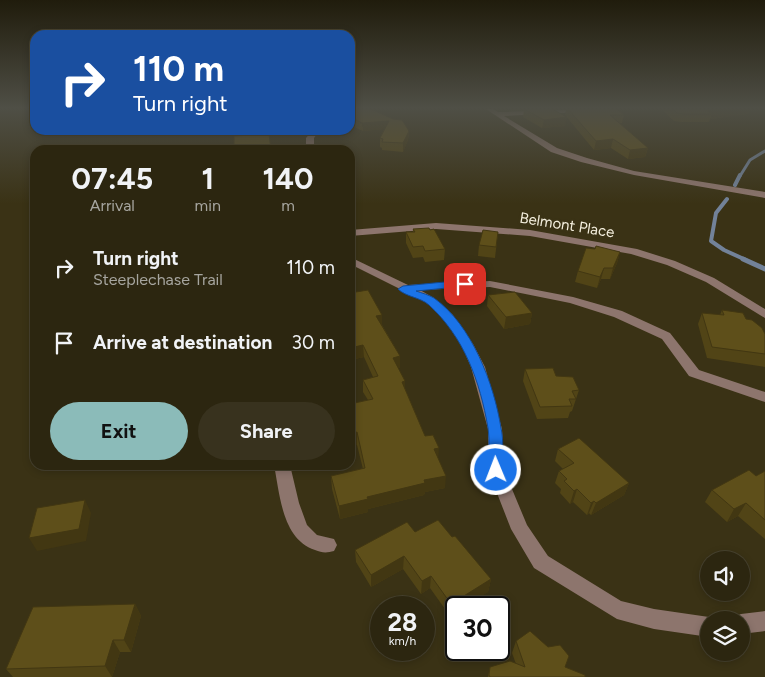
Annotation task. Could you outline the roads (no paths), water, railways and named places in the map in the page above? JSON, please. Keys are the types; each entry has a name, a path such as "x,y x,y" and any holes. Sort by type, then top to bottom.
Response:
{"street":[{"path":"539,141 554,150 634,173 765,195"},
{"name":"Belmont Place","path":"355,233 426,226 483,229 530,234 633,251 671,263 710,280 765,314"},
{"path":"355,263 403,289 430,300 448,317 467,344 478,367 495,429 496,470 520,529 540,562 617,609 654,619 700,625"},
{"path":"403,289 490,284 572,300 618,314 666,336 694,373 765,397"},
{"path":"283,470 298,528 306,538 316,543 328,545"},
{"path":"750,623 765,621"}],"waterway":[{"path":"740,176 750,160 765,151"},
{"path":"735,185 740,175"},
{"path":"727,199 716,213 711,241 724,250 746,260"},
{"path":"743,259 765,269"}]}
